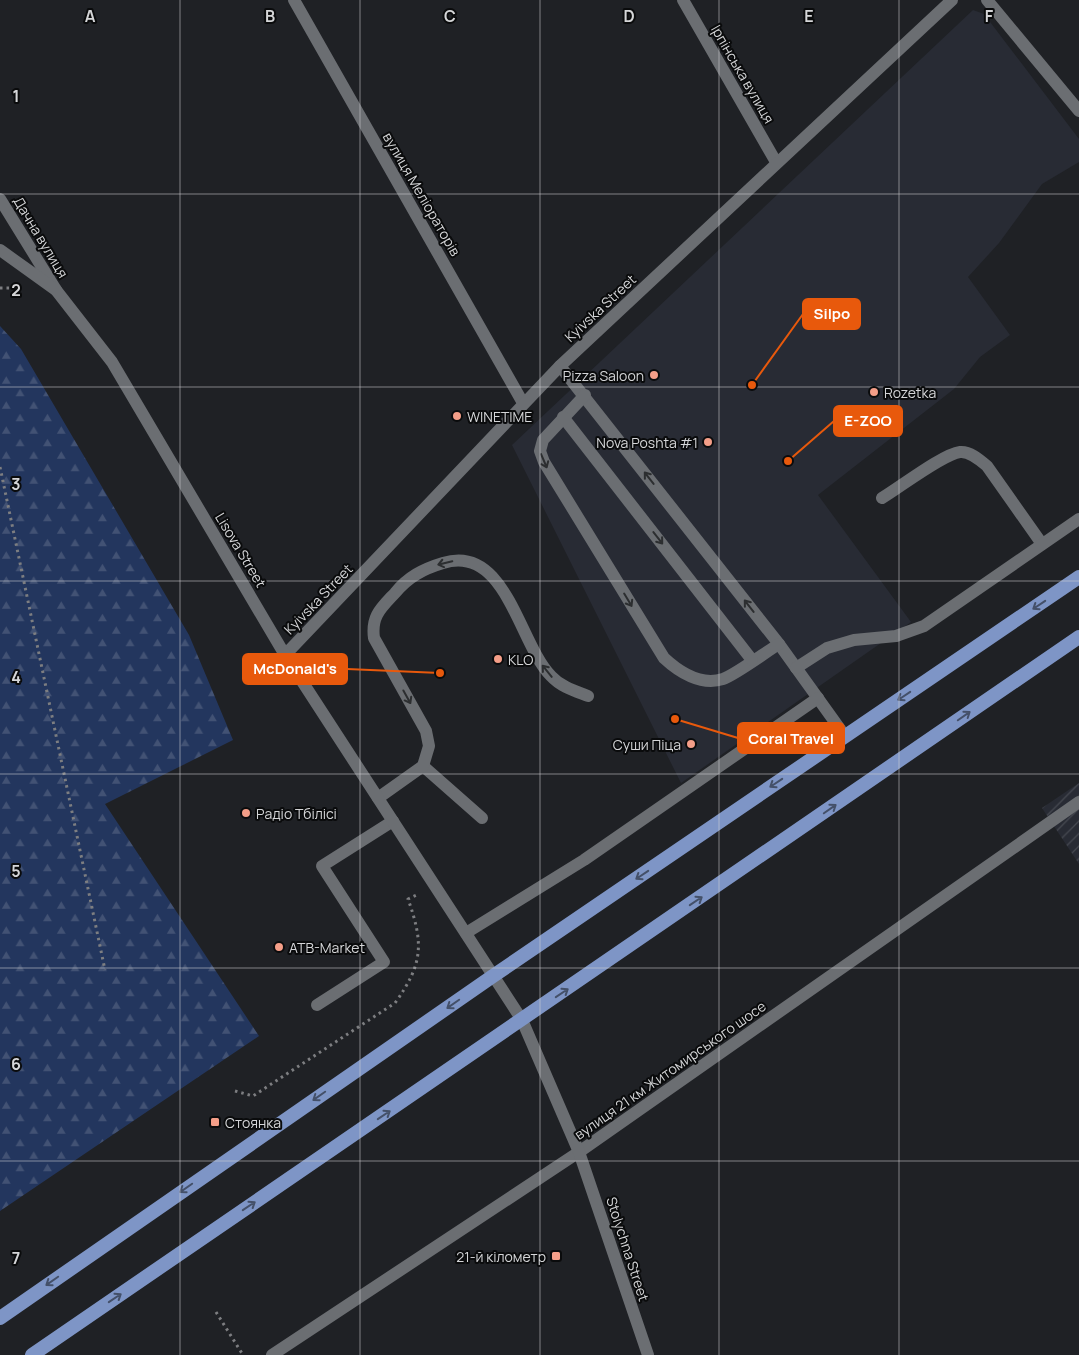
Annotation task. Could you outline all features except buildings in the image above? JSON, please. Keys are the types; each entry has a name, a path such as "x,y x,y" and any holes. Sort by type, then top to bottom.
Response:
{"highway":[{"path":"0,1318 493,976 1079,577"},
{"path":"32,1355 1079,637"}],"street":[{"name":"вулиця Меліораторів","path":"294,0 523,403"},
{"name":"Ірпінська вулиця","path":"683,0 776,162"},
{"name":"Kyivska Street","path":"285,655 560,366 776,162 952,0"},
{"path":"987,0 1079,111"},
{"name":"Дачна вулиця","path":"0,198 56,290"},
{"name":"Lisova Street","path":"0,250 56,290 112,362 285,655 522,1020"},
{"path":"560,366 585,395 779,644 845,736"},
{"path":"585,395 543,440 540,451 544,462 664,658 681,673 702,680 723,679 779,644"},
{"path":"563,417 752,660"},
{"path":"882,498 943,459 960,452 975,456 987,466 1042,544"},
{"path":"796,668 827,648 854,640 896,636 924,626 1079,519"},
{"path":"378,798 423,766 429,746 426,731 374,638 372,625 379,611 402,585 422,570 448,562 462,561 468,561 486,569 500,586 542,664 552,677 566,687 588,696"},
{"path":"466,933 584,860 818,698"},
{"path":"423,766 482,818"},
{"name":"вулиця 21 км Житомирського шосе","path":"272,1355 579,1152 1079,802"},
{"path":"317,1005 384,962 322,866 393,821"},
{"name":"Stolychna Street","path":"522,1020 579,1152 648,1355"}],"path":[{"path":"0,467 105,970"},
{"path":"235,1090 253,1096 395,1003 409,982 420,948 416,923 408,900 435,885"},
{"path":"216,1312 243,1355"}],"shaded area":[{"path":"973,10 984,14 1079,139 1079,162 1042,184 999,243 968,277 1010,335 980,357 954,389 818,495 911,622 681,783 512,445"},
{"path":"1079,783 1079,864 1042,808"}],"green space":[{"path":"0,326 21,349 189,635 233,740 105,804 259,1036 0,1211"}],"place":[{"name":"Pizza Saloon","path":"654,375"},
{"name":"Silpo","path":"752,385"},
{"name":"Rozetka","path":"874,392"},
{"name":"WINETIME","path":"457,416"},
{"name":"Nova Poshta #1","path":"708,442"},
{"name":"E-ZOO","path":"788,461"},
{"name":"KLO","path":"498,659"},
{"name":"McDonald's","path":"440,673"},
{"name":"Coral Travel","path":"675,719"},
{"name":"Суши Піца","path":"691,744"},
{"name":"Радіо Тбілісі","path":"246,813"},
{"name":"ATB-Market","path":"279,947"},
{"name":"Стоянка","path":"215,1122"},
{"name":"21-й кілометр","path":"556,1256"}]}
